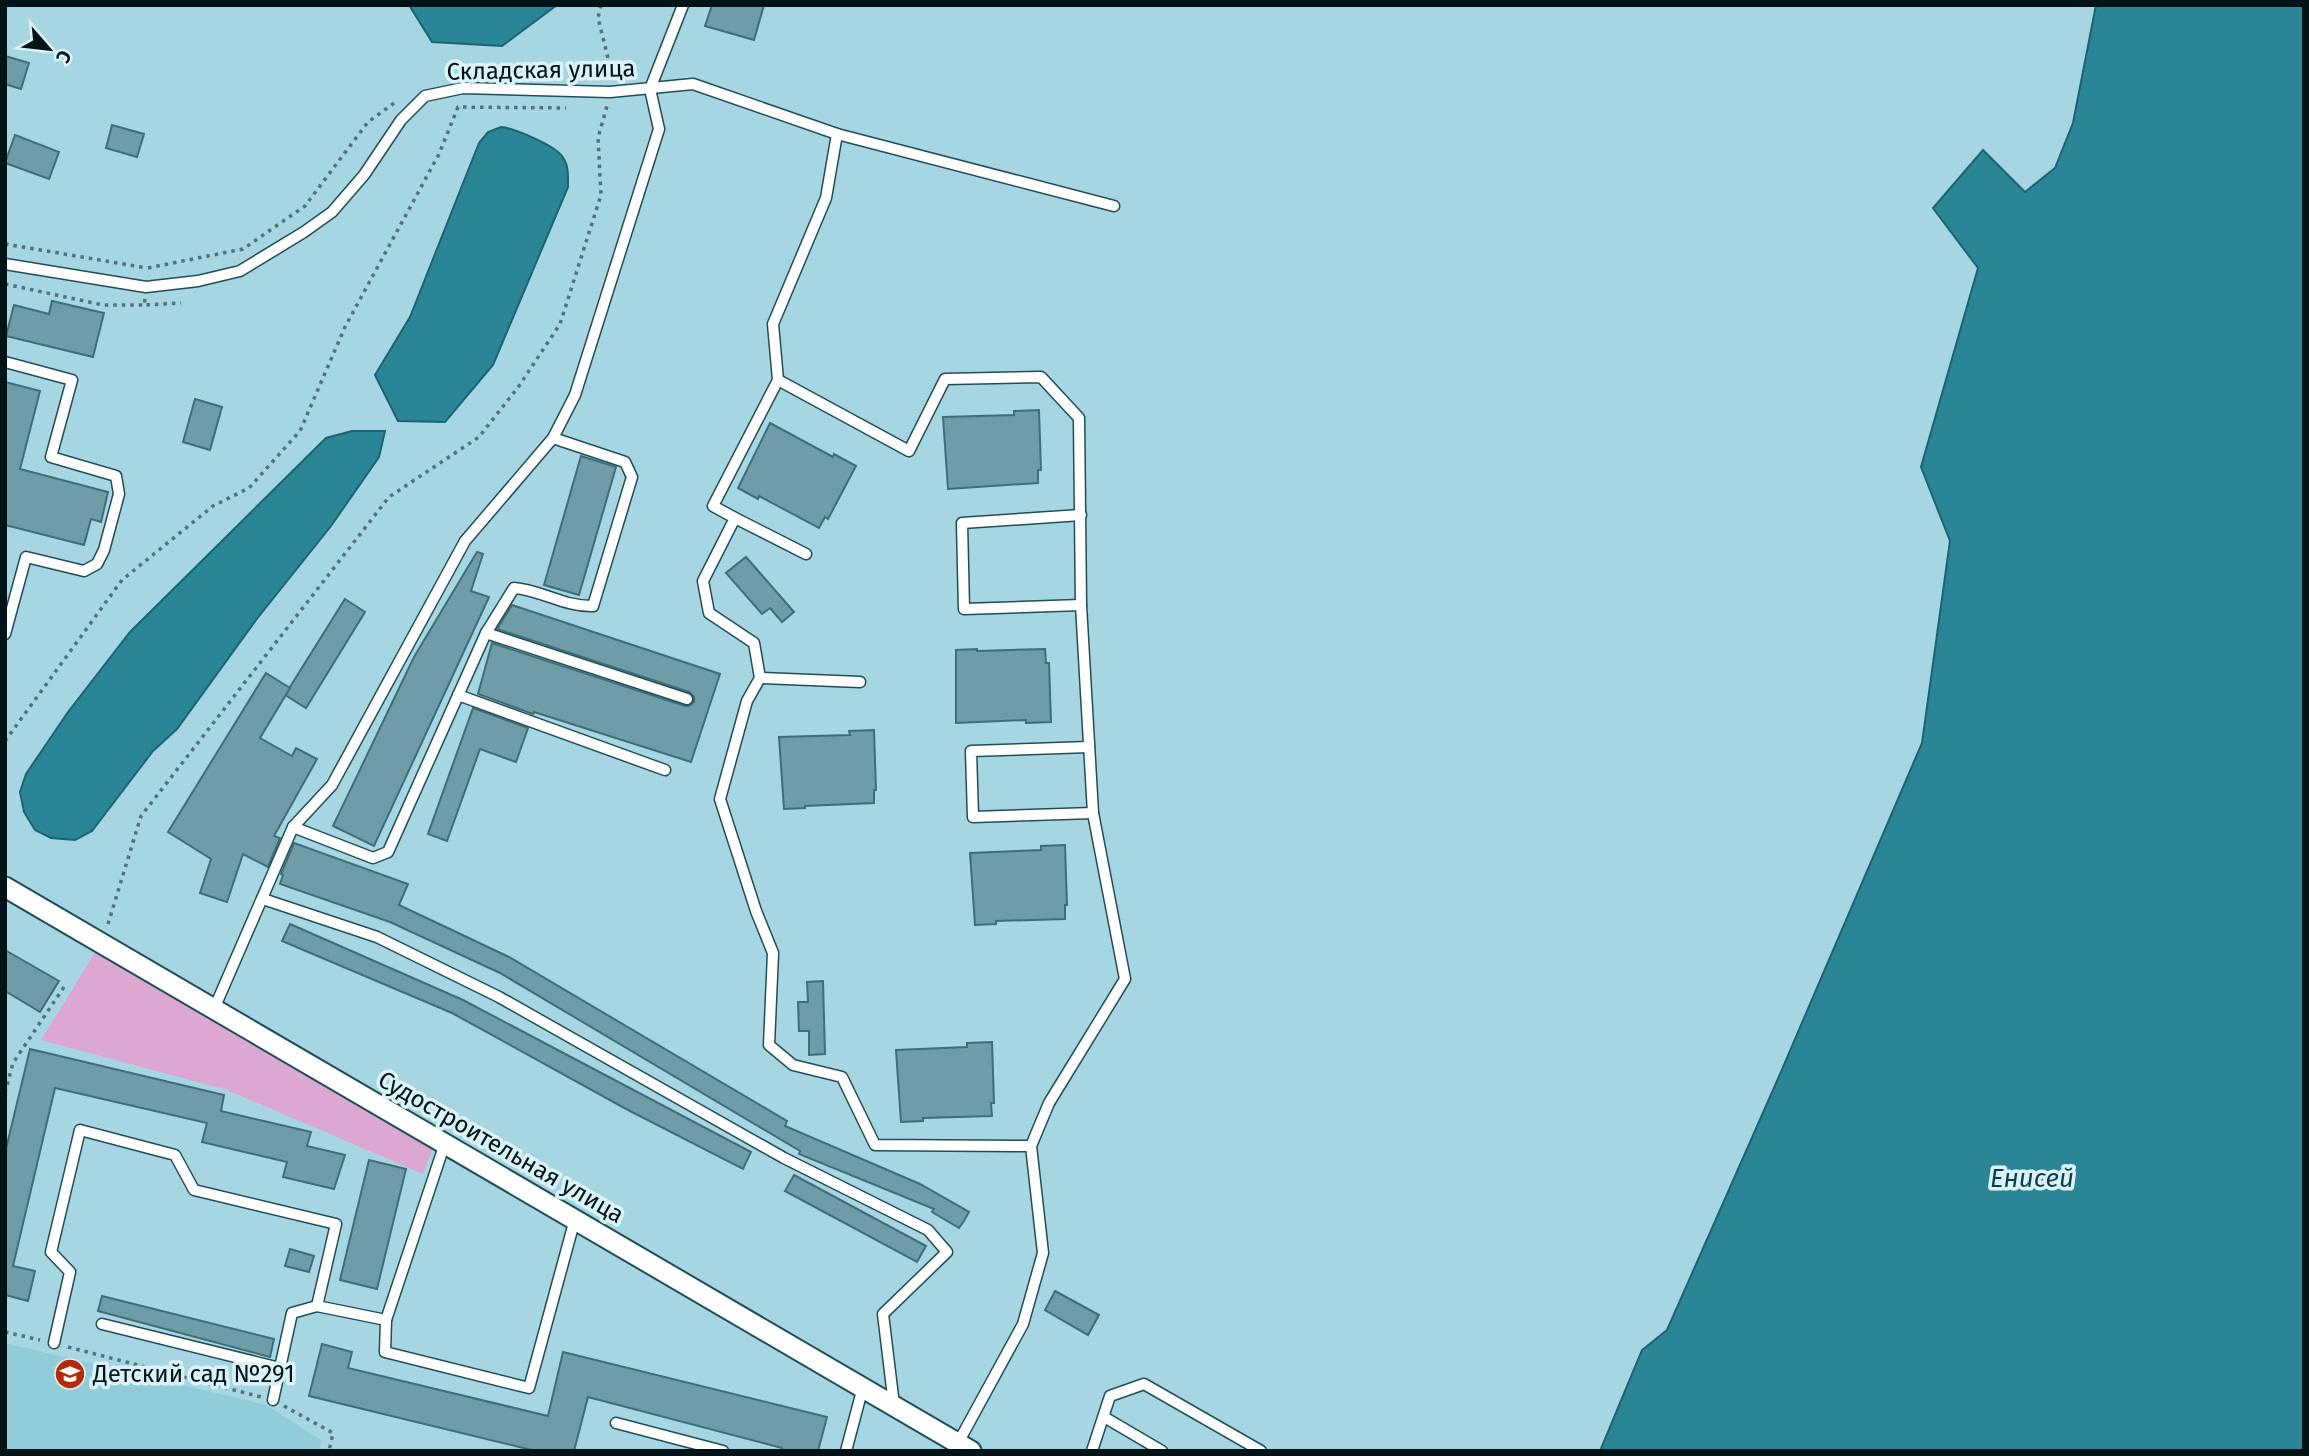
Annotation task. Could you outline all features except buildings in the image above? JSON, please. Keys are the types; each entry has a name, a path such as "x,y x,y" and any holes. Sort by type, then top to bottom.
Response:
{"street":[{"name":"Судостроительная улица","path":"5,887 965,1447"}],"lane":[{"path":"214,1009 293,827 332,785 465,541 553,438 575,395 659,129 650,89 682,5"},
{"name":"Складская улица","path":"5,264 146,287 198,281 240,271 332,212 364,175 401,120 425,96 463,88 610,92 694,84 837,134 1114,206"},
{"path":"806,554 713,506 778,380 773,324 826,198 837,134"},
{"path":"5,362 72,380 51,457 116,476 119,494 104,550 97,564 84,570 26,557 5,634"},
{"path":"778,380 909,451 945,379 1041,377 1079,418 1081,605 1093,813 1125,978 1049,1103 1031,1146 1043,1253 1023,1324 965,1447"},
{"path":"293,827 373,858 388,852 486,633 514,588 527,589 578,606 593,606 632,477 625,462 553,438"},
{"path":"1081,515 962,523 964,609 1081,605"},
{"path":"735,518 703,581 709,613 754,643 760,678 747,701 720,799 756,911 773,953 769,1045 793,1065 842,1077 875,1145 1031,1146"},
{"path":"486,633 687,699"},
{"path":"760,678 860,682"},
{"path":"458,695 666,769"},
{"path":"1089,747 971,751 973,817 1093,813"},
{"path":"263,899 377,937 499,997 784,1158 928,1230 947,1252 883,1314 894,1405"},
{"path":"54,1343 70,1272 51,1252 80,1130 175,1155 194,1190 336,1224 317,1306"},
{"path":"445,1143 386,1320 385,1352 529,1388 575,1219"},
{"path":"273,1400 292,1313 317,1306 386,1320"},
{"path":"102,1324 280,1368"},
{"path":"1092,1451 1110,1396 1144,1384 1261,1451"},
{"path":"846,1451 863,1386"},
{"path":"1104,1417 1163,1451"},
{"path":"616,1423 723,1451"}],"path":[{"path":"104,935 141,816 388,497 479,437 519,386 560,324 601,195 598,138 613,76 598,18 601,5"},
{"path":"5,741 121,580 213,506 249,488 300,431 345,327 439,154 458,107 566,107"},
{"path":"5,284 103,304 144,305"},
{"path":"5,1093 13,1063 66,984"},
{"path":"5,1332 273,1400 333,1433 329,1451"}],"shaded area":[{"path":"96,951 435,1144 423,1174 227,1090 41,1040"},
{"name":"Детский сад №291","path":"5,1343 266,1405 321,1440 319,1451 5,1451"}],"water":[{"path":"409,5 557,5 502,46 432,42"},
{"name":"Енисей","path":"2096,5 2304,5 2304,1451 1600,1451 1642,1350 1667,1330 1922,743 1950,541 1921,467 1978,268 1933,208 1983,150 2025,192 2055,168 2073,123"},
{"path":"501,127 515,130 557,151 567,166 568,187 493,365 445,422 398,421 375,375 410,317 479,143 488,132"},
{"path":"352,431 385,431 379,457 331,526 256,620 177,729 153,751 92,831 75,840 51,838 35,830 24,812 20,792 26,774 68,712 130,632 326,438"}],"place":[{"name":"Детский сад №291","path":"70,1374"}]}
